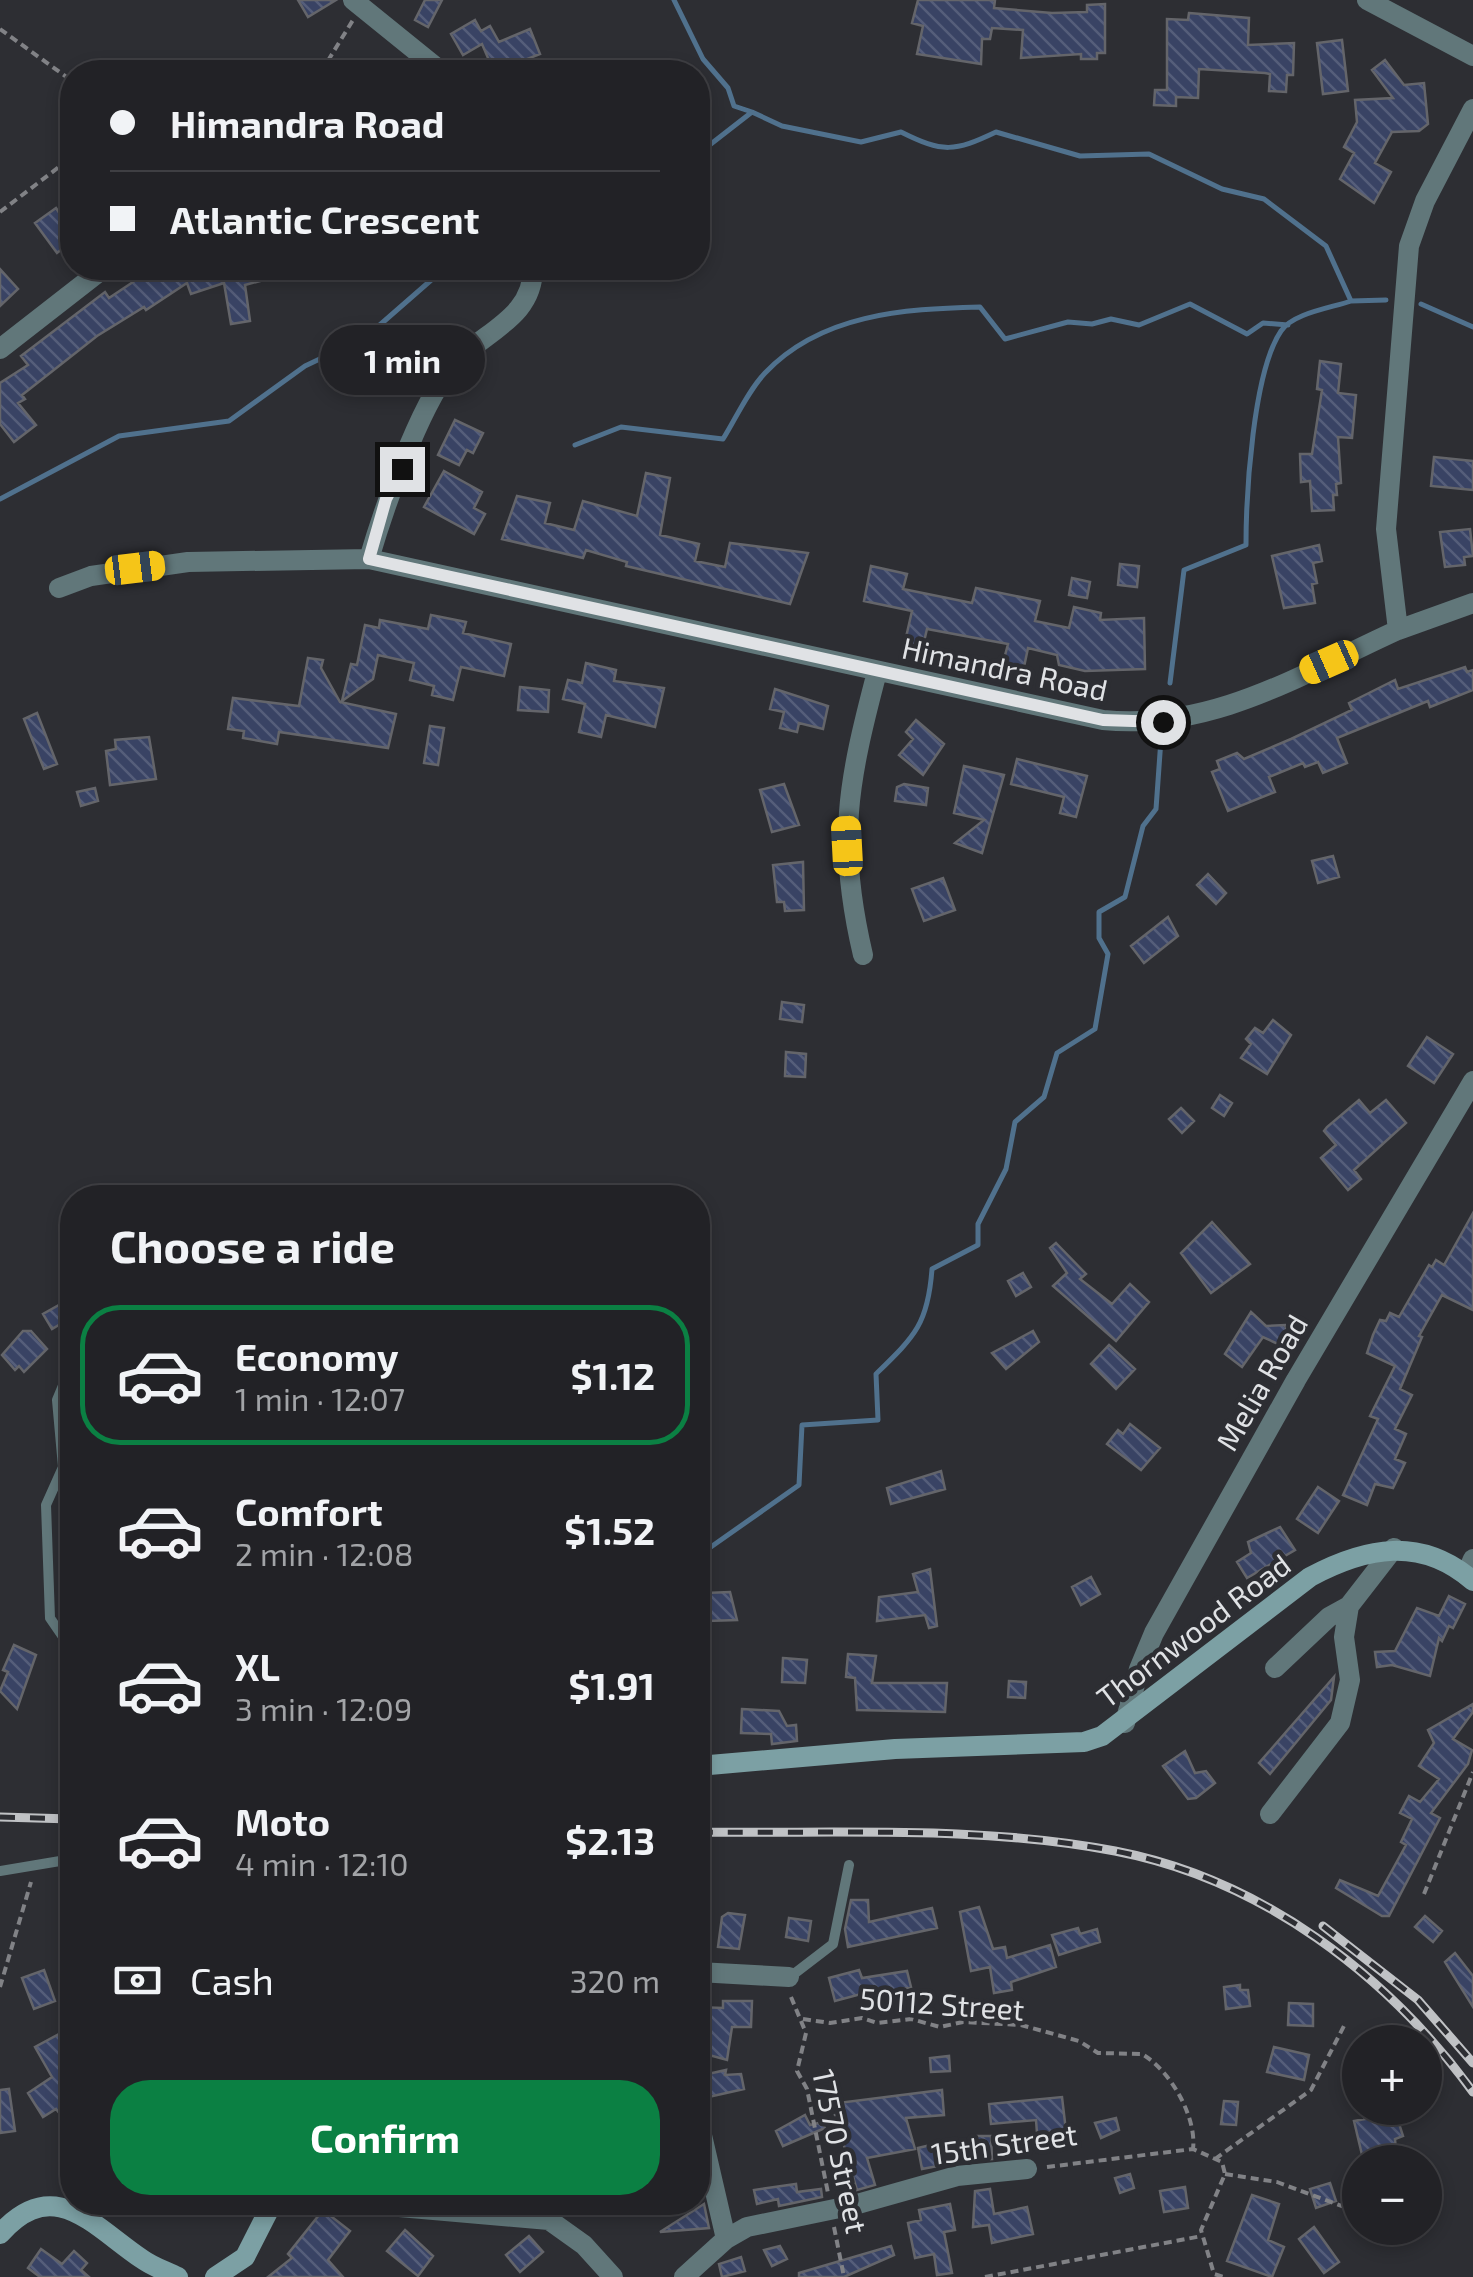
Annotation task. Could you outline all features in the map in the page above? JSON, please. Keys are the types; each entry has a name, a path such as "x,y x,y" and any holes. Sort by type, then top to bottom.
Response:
{"street":[{"path":"1367,0 1473,56"},
{"path":"357,4 427,60"},
{"path":"1398,630 1386,529 1409,246 1425,201 1473,109"},
{"path":"0,350 89,280"},
{"path":"369,559 386,499 440,384 462,356 520,310 529,297 531,280"},
{"name":"Himandra Road","path":"60,588 91,576 188,562 369,559 877,672 1103,720 1141,724 1184,720 1226,708 1398,630 1473,603"},
{"path":"864,955 854,916 846,822 850,774 877,672"},
{"name":"Melia Road","path":"1125,1723 1138,1668 1154,1633 1296,1380 1473,1080"},
{"path":"1275,1668 1329,1617 1350,1606 1394,1548"},
{"name":"Thornwood Road","path":"710,1765 895,1749 1084,1742 1125,1723 1310,1578 1342,1560 1394,1548 1430,1555 1470,1572"},
{"path":"1270,1814 1340,1723 1350,1680 1344,1637 1350,1606"},
{"path":"710,1973 789,1977"},
{"name":"15th Street","path":"684,2277 726,2239 748,2228 957,2176 1027,2169"},
{"path":"710,2170 726,2239"},
{"path":"4,2222 38,2207 60,2208"},
{"path":"84,2215 145,2261 178,2277"},
{"path":"224,2275 258,2240 268,2215"},
{"path":"491,2215 548,2220 584,2245 613,2277"}],"lane":[{"path":"60,1393 60,1434"},
{"path":"60,1474 46,1505 50,1618 60,1633"},
{"path":"0,1871 60,1860"},
{"path":"789,1977 833,1944 849,1865"}],"path":[{"path":"327,60 357,4"},
{"path":"0,29 60,72"},
{"path":"0,212 60,166"},
{"path":"1424,1894 1473,1772"},
{"path":"0,1987 37,1863"},
{"name":"17570 Street","path":"789,1977 792,2001 806,2032 797,2071 807,2089 844,2277"},
{"name":"50112 Street","path":"803,2019 830,2023 862,2018 877,2023 910,2019 940,2027 963,2022 1021,2025 1078,2041 1098,2053 1142,2054 1179,2094 1194,2139 1193,2148"},
{"path":"1215,2159 1310,2090 1346,2022"},
{"path":"1193,2148 1222,2162 1225,2174 1201,2230 1214,2274 1224,2277"},
{"name":"15th Street","path":"1027,2169 1193,2148"},
{"path":"1225,2174 1277,2182 1342,2207"},
{"path":"986,2277 1203,2236"}],"building":[{"path":"298,0 336,0 308,17"},
{"path":"425,0 442,0 428,27 415,20"},
{"path":"918,0 995,0 994,8 1052,13 1087,12 1087,5 1105,4 1105,53 1097,53 1097,59 1081,59 1081,54 1021,58 1023,30 992,28 990,39 982,39 981,64 917,54 923,26 912,23"},
{"path":"1189,13 1249,18 1248,45 1294,43 1293,75 1287,75 1286,92 1269,91 1270,74 1199,69 1198,98 1176,97 1176,106 1154,105 1155,90 1167,90 1167,19 1188,20"},
{"path":"475,20 481,31 490,26 499,42 530,29 540,54 525,60 489,60 482,44 463,55 451,34"},
{"path":"1342,40 1348,91 1323,94 1317,43"},
{"path":"1385,60 1404,85 1424,83 1428,124 1419,131 1392,132 1375,163 1391,172 1374,203 1340,179 1354,153 1344,147 1357,122 1355,100 1393,98 1372,70"},
{"path":"56,208 60,214 60,251 57,253 35,223"},
{"path":"0,269 18,289 0,306"},
{"path":"136,280 264,280 245,285 250,321 231,324 224,283 191,294 187,283 97,336 22,395 25,399 18,403 36,425 14,442 0,424 0,383 28,365 21,356 105,292 109,298"},
{"path":"1320,361 1341,364 1338,393 1356,395 1352,438 1338,437 1341,483 1336,484 1337,495 1333,495 1334,510 1312,511 1310,481 1301,482 1300,454 1312,454 1322,390 1317,389"},
{"path":"455,420 483,433 473,453 467,450 459,465 438,455"},
{"path":"1434,457 1473,461 1473,490 1431,486"},
{"path":"444,471 482,492 474,508 485,514 474,534 424,507"},
{"path":"646,473 670,478 660,535 699,544 695,561 725,567 730,543 808,553 790,604 626,566 627,562 586,550 583,558 502,539 517,496 550,503 545,523 574,530 583,501 637,516"},
{"path":"1470,529 1473,556 1464,557 1465,565 1445,567 1440,532"},
{"path":"1319,545 1322,561 1313,563 1315,603 1284,608 1272,556"},
{"path":"1120,564 1139,566 1137,587 1118,585"},
{"path":"871,566 907,574 903,589 972,603 976,588 1040,601 1035,621 1069,628 1074,607 1101,613 1100,620 1144,618 1145,669 1085,671 1059,665 1057,655 1028,648 1024,667 1003,663 1008,644 927,629 922,650 904,646 912,611 864,601"},
{"path":"1072,578 1090,582 1087,598 1069,595"},
{"path":"431,615 466,622 463,633 511,644 504,676 461,667 453,700 432,695 434,686 410,680 414,663 378,655 373,679 342,701 351,664 357,665 365,625 379,628 380,620 428,629"},
{"path":"308,658 323,660 321,668 340,702 396,714 388,748 279,732 277,744 243,738 244,731 228,729 233,698 299,706"},
{"path":"586,663 616,670 614,681 664,688 655,727 606,715 601,737 579,732 585,704 563,699 568,680 582,683"},
{"path":"1465,667 1467,672 1473,670 1473,690 1430,707 1428,701 1337,738 1347,763 1323,773 1318,762 1305,767 1303,763 1269,777 1275,792 1228,811 1212,772 1220,769 1217,761 1237,753 1244,759 1291,739 1352,710 1349,703 1395,680 1398,689"},
{"path":"520,687 549,690 548,712 518,710"},
{"path":"775,689 828,706 823,729 799,723 797,732 780,728 784,712 770,709"},
{"path":"37,713 57,764 44,769 24,719"},
{"path":"916,720 944,744 923,775 899,755 913,739 906,732"},
{"path":"430,726 444,728 438,765 424,763"},
{"path":"149,737 156,779 110,785 106,751 116,749 115,740"},
{"path":"1017,759 1087,776 1076,817 1060,813 1064,797 1011,784"},
{"path":"964,766 1004,775 982,853 955,843 984,820 954,813"},
{"path":"784,784 799,825 772,832 760,790"},
{"path":"904,784 928,788 926,805 895,801 897,787"},
{"path":"95,788 98,801 81,806 77,792"},
{"path":"1333,856 1339,877 1318,883 1312,861"},
{"path":"803,862 804,910 785,911 784,902 777,902 773,865"},
{"path":"1208,874 1226,893 1216,904 1197,885"},
{"path":"943,878 955,910 924,921 912,889"},
{"path":"1168,917 1178,936 1144,963 1131,946"},
{"path":"782,1002 804,1005 802,1022 780,1019"},
{"path":"1273,1020 1291,1035 1267,1074 1241,1058 1251,1044 1246,1039 1255,1028 1263,1033"},
{"path":"1427,1037 1453,1054 1434,1083 1408,1066"},
{"path":"786,1052 806,1054 805,1077 785,1076"},
{"path":"1220,1095 1232,1103 1224,1116 1212,1108"},
{"path":"1359,1100 1370,1113 1386,1100 1406,1123 1354,1170 1361,1179 1348,1190 1321,1158 1336,1145 1324,1131"},
{"path":"1181,1108 1194,1121 1182,1133 1169,1119"},
{"path":"1473,1213 1473,1310 1442,1295 1419,1336 1422,1337 1400,1389 1412,1395 1395,1429 1406,1434 1395,1459 1405,1463 1393,1488 1375,1484 1367,1505 1343,1495 1378,1419 1370,1416 1395,1366 1367,1353 1373,1335 1380,1320 1386,1321 1390,1313 1399,1317 1429,1265 1432,1267 1436,1260 1444,1265"},
{"path":"1212,1222 1250,1264 1211,1293 1181,1253"},
{"path":"1056,1243 1086,1274 1080,1279 1112,1304 1130,1284 1149,1302 1116,1341 1053,1286 1067,1273 1050,1248"},
{"path":"1023,1273 1031,1287 1016,1296 1008,1281"},
{"path":"59,1305 60,1324 52,1329 43,1314"},
{"path":"1251,1312 1266,1326 1285,1325 1288,1335 1278,1344 1263,1337 1242,1367 1225,1354"},
{"path":"23,1331 31,1331 47,1349 24,1372 19,1366 15,1370 2,1355"},
{"path":"1033,1331 1039,1342 1006,1369 992,1353"},
{"path":"1109,1345 1135,1369 1116,1389 1091,1364"},
{"path":"1130,1424 1160,1448 1141,1470 1107,1444 1118,1430 1123,1434"},
{"path":"941,1471 945,1489 891,1504 887,1488"},
{"path":"1318,1487 1339,1501 1318,1533 1297,1519"},
{"path":"1280,1527 1295,1550 1247,1578 1237,1562 1251,1553 1248,1542"},
{"path":"930,1569 937,1626 929,1628 925,1615 877,1621 879,1597 918,1592 913,1574"},
{"path":"1091,1577 1100,1594 1081,1605 1072,1587"},
{"path":"730,1592 737,1620 710,1621 710,1593"},
{"path":"1449,1596 1465,1604 1453,1628 1449,1626 1442,1641 1439,1638 1430,1676 1392,1665 1377,1667 1375,1652 1395,1651 1417,1608 1439,1616"},
{"path":"14,1645 36,1655 17,1709 0,1691 8,1672 3,1670"},
{"path":"848,1654 876,1656 872,1683 947,1683 945,1712 857,1710 855,1678 846,1677"},
{"path":"783,1658 807,1660 805,1683 782,1682"},
{"path":"1334,1677 1331,1700 1270,1774 1259,1763"},
{"path":"1009,1681 1026,1682 1025,1698 1008,1697"},
{"path":"1473,1704 1473,1712 1453,1739 1472,1750 1468,1764 1431,1813 1440,1818 1389,1916 1382,1916 1336,1888 1340,1880 1378,1896 1406,1845 1401,1842 1412,1819 1400,1813 1409,1796 1420,1802 1439,1779 1419,1766 1434,1743 1428,1730"},
{"path":"742,1709 779,1711 787,1726 796,1725 797,1741 772,1744 771,1734 741,1733"},
{"path":"1185,1751 1195,1773 1206,1771 1215,1783 1196,1798 1188,1799 1163,1766"},
{"path":"851,1900 868,1900 869,1922 932,1908 937,1928 848,1947 845,1929"},
{"path":"979,1907 993,1949 1005,1947 1007,1958 1050,1945 1056,1967 1011,1982 1012,1990 994,1993 990,1967 971,1971 960,1912"},
{"path":"728,1913 745,1915 739,1949 718,1947 722,1917"},
{"path":"1425,1916 1442,1931 1433,1942 1415,1927"},
{"path":"789,1918 811,1921 808,1941 786,1937"},
{"path":"1078,1928 1080,1934 1097,1929 1100,1942 1059,1955 1052,1935"},
{"path":"1455,1953 1473,1976 1473,2007 1445,1962"},
{"path":"44,1970 55,2001 34,2009 22,1978"},
{"path":"859,1970 862,1978 907,1971 911,1987 863,2000 861,1994 835,2001 829,1978"},
{"path":"1240,1985 1240,1990 1248,1990 1250,2006 1226,2009 1224,1987"},
{"path":"723,2001 752,2001 751,2027 732,2027 727,2060 710,2055 710,2007 723,2008"},
{"path":"1289,2003 1313,2004 1313,2026 1288,2025"},
{"path":"60,2033 60,2114 56,2109 43,2117 28,2093 52,2077 35,2047"},
{"path":"1274,2047 1309,2055 1304,2080 1267,2072"},
{"path":"949,2056 950,2071 931,2072 930,2058"},
{"path":"726,2070 725,2075 741,2074 744,2089 710,2097 710,2074"},
{"path":"9,2089 15,2131 0,2133 0,2090"},
{"path":"942,2090 944,2115 906,2118 915,2149 867,2158 875,2185 857,2190 835,2115 841,2113 838,2103"},
{"path":"1062,2097 1066,2131 1037,2133 1036,2120 991,2124 989,2104"},
{"path":"1224,2101 1238,2102 1236,2125 1221,2124"},
{"path":"805,2115 810,2125 823,2122 825,2128 783,2146 776,2131"},
{"path":"1116,2118 1119,2130 1101,2138 1095,2123"},
{"path":"1355,2125 1399,2125 1403,2136 1395,2139 1396,2145 1360,2145"},
{"path":"977,2136 991,2136 992,2159 976,2160"},
{"path":"939,2143 943,2165 922,2169 918,2148"},
{"path":"1130,2174 1134,2188 1120,2193 1115,2178"},
{"path":"1330,2183 1336,2201 1316,2208 1310,2189"},
{"path":"796,2184 797,2192 821,2189 822,2197 779,2206 778,2199 757,2204 754,2190"},
{"path":"1185,2187 1188,2208 1164,2212 1160,2191"},
{"path":"990,2189 994,2214 1027,2207 1033,2234 992,2243 989,2225 973,2227 975,2191"},
{"path":"1252,2195 1279,2204 1268,2240 1284,2247 1272,2277 1227,2261"},
{"path":"950,2204 955,2230 944,2232 952,2273 937,2275 934,2254 915,2258 908,2223 921,2220 919,2210"},
{"path":"319,2215 329,2215 350,2231 328,2260 343,2277 268,2277 292,2258 288,2254"},
{"path":"687,2215 706,2215 709,2228 660,2232"},
{"path":"1314,2227 1339,2262 1324,2273 1299,2239"},
{"path":"405,2230 433,2256 418,2276 387,2251"},
{"path":"529,2236 543,2252 520,2272 506,2255"},
{"path":"780,2246 787,2259 772,2266 764,2250"},
{"path":"891,2246 894,2255 844,2277 799,2277 799,2273"},
{"path":"41,2249 62,2264 74,2251 87,2263 81,2270 89,2277 40,2277 28,2268"},
{"path":"741,2257 745,2271 722,2277 719,2264"}],"waterway":[{"path":"674,0 704,60"},
{"path":"710,67 728,88 734,106 752,112"},
{"path":"710,145 752,112 782,126 861,142 901,132 928,144 949,147 996,132 1080,156 1149,154 1222,189 1264,199 1326,246 1351,301 1386,300"},
{"path":"0,499 119,436 229,421 305,366 366,337 431,280"},
{"path":"1170,683 1184,570 1246,545 1253,435 1271,350 1281,331 1294,320 1351,301"},
{"path":"575,445 621,427 723,439 759,380 787,353 837,327 893,313 980,307 1005,339 1068,322 1092,324 1111,319 1139,325 1190,304 1247,334 1263,323 1288,325"},
{"path":"1421,304 1473,327"},
{"path":"710,1548 799,1485 802,1425 878,1420 876,1374 917,1328 927,1303 932,1269 978,1245 978,1224 1006,1169 1015,1122 1044,1097 1057,1053 1095,1029 1108,954 1099,938 1099,912 1125,897 1143,826 1156,809 1161,739"}],"railway":[{"path":"0,1817 60,1819"},
{"path":"710,1832 907,1832 1012,1837 1115,1851 1169,1865 1270,1908 1316,1938 1401,2008 1473,2092"},
{"path":"1323,1926 1418,2000 1473,2063"}],"route":[{"path":"402,469 386,499 369,559 602,614 1103,720 1163,722"}]}
